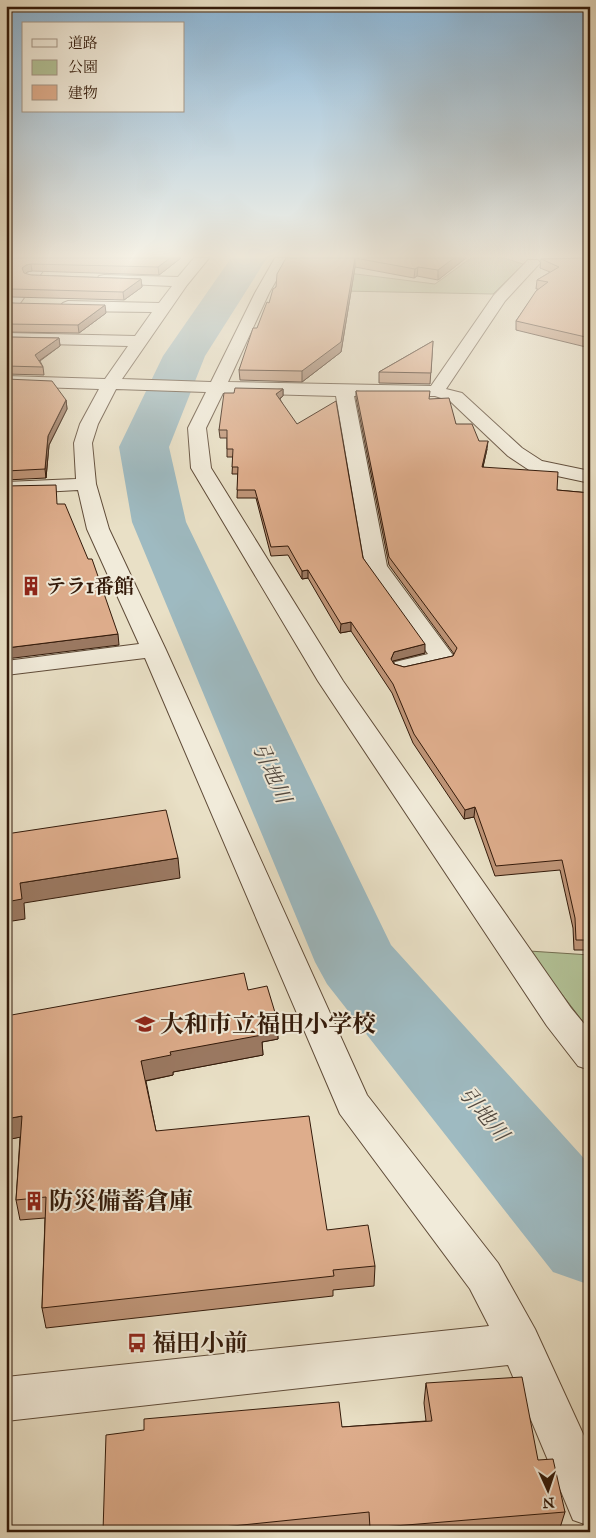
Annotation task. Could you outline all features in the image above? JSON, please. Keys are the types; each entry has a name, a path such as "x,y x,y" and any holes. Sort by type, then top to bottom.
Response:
{"street":[{"path":"148,330 140,341 124,384 89,424 84,443 86,484 98,529 154,650 353,1104 484,1276 520,1342 590,1503"},
{"path":"241,330 208,386 197,428 201,468 331,681 559,1017 590,1056"},
{"path":"436,391 477,330"},
{"path":"6,338 140,341"},
{"path":"6,381 344,391 436,391 456,397 515,452 536,466 590,477"},
{"path":"344,391 376,566 443,658 404,667"},
{"path":"6,488 86,484"},
{"path":"6,668 154,650"},
{"path":"6,1399 520,1342"}],"green space":[{"path":"529,951 590,955 590,1031"}],"building":[{"path":"252,330 343,330 341,342 302,371 239,370"},
{"path":"554,330 590,330 590,338"},
{"path":"6,337 59,338 35,355 43,367 6,366"},
{"path":"433,341 431,373 379,372"},
{"path":"6,379 52,381 66,400 48,436 45,469 6,471"},
{"path":"235,388 283,389 276,394 297,424 336,401 363,558 425,644 394,652 391,659 394,664 404,667 453,656 457,648 389,557 356,391 430,391 429,399 449,398 456,424 472,424 479,441 488,441 482,467 558,472 557,490 590,493 590,940 576,940 575,918 562,860 496,866 475,807 465,810 414,734 393,684 351,622 341,624 308,570 302,571 288,546 271,547 255,490 237,490 238,467 232,467 233,449 227,449 227,430 219,430 224,393 234,393"},
{"path":"56,485 57,504 65,504 88,559 92,559 118,634 6,648 6,486"},
{"path":"166,810 178,858 20,883 22,899 6,902 6,834"},
{"path":"244,973 248,990 267,986 277,1019 258,1022 262,1035 170,1052 171,1055 141,1061 156,1131 309,1116 327,1230 368,1225 375,1266 333,1270 334,1276 42,1308 46,1197 16,1200 22,1116 6,1119 6,1016"},
{"path":"522,1377 538,1460 553,1459 565,1512 370,1528 369,1512 174,1532 103,1532 106,1435 144,1430 144,1419 339,1402 342,1427 432,1421 426,1383"}],"waterway":[{"name":"引地川","path":"201,330 184,356 144,447 159,522 357,962 590,1239"}],"place":[{"name":"テラ1番館","path":"31,586"},
{"name":"大和市立福田小学校","path":"145,1024"},
{"name":"防災備蓄倉庫","path":"34,1201"},
{"name":"福田小前","path":"137,1343"}]}
